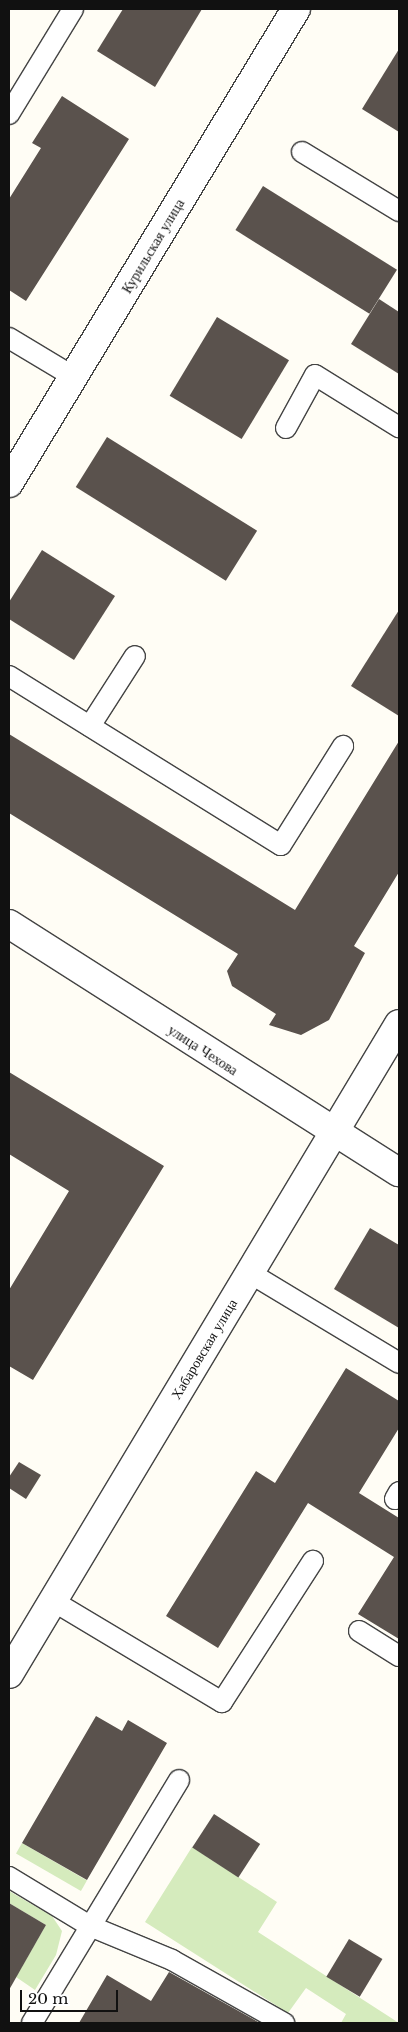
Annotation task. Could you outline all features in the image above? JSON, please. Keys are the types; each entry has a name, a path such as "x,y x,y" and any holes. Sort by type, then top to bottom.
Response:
{"street":[{"name":"Курильская улица","path":"9,483 296,9"},
{"name":"улица Чехова","path":"9,924 399,1172"},
{"name":"Хабаровская улица","path":"9,1674 335,1133 396,1037"}],"lane":[{"path":"9,114 73,9"},
{"path":"302,152 399,211"},
{"path":"9,338 74,377"},
{"path":"286,428 315,375 399,427"},
{"path":"90,726 135,656"},
{"path":"9,676 281,845 343,746"},
{"path":"250,1273 399,1363"},
{"path":"53,1600 222,1702 313,1561"},
{"path":"359,1631 399,1656"},
{"path":"32,2023 179,1780"},
{"path":"9,1877 90,1926 172,1960 284,2023"}],"green space":[{"path":"22,1843 87,1880 81,1891 16,1853"},
{"path":"192,1847 277,1902 258,1932 399,2023 341,2023 346,2014 306,1988 288,2013 145,1922"},
{"path":"9,1891 52,1916 62,1931 56,1955 35,1990 16,1977 46,1925 9,1903"}],"building":[{"path":"123,9 202,9 155,87 97,51"},
{"path":"399,49 399,132 362,109"},
{"path":"62,96 129,139 26,301 9,290 9,199 41,148 32,143"},
{"path":"263,186 397,270 369,314 235,230"},
{"path":"379,299 399,312 399,374 351,344"},
{"path":"217,317 289,360 242,439 170,396"},
{"path":"107,437 257,531 226,581 76,487"},
{"path":"42,550 115,596 74,660 9,619 9,602"},
{"path":"399,610 399,716 351,686"},
{"path":"9,734 295,910 399,741 399,872 354,946 365,953 329,1020 301,1035 269,1025 276,1014 232,986 227,971 238,954 9,813"},
{"path":"9,1072 164,1166 33,1380 9,1366 9,1290 69,1191 9,1154"},
{"path":"370,1228 399,1245 399,1328 334,1289"},
{"path":"346,1368 399,1401 399,1428 359,1493 399,1518 399,1639 358,1614 394,1557 308,1503 218,1648 166,1616 256,1471 275,1483"},
{"path":"19,1462 41,1475 26,1499 9,1488 9,1477"},
{"path":"96,1716 122,1731 128,1720 167,1743 87,1880 22,1843"},
{"path":"214,1814 260,1844 238,1878 192,1848"},
{"path":"9,1903 46,1925 9,1990"},
{"path":"349,1939 382,1959 360,1997 326,1977"},
{"path":"169,1972 260,2023 79,2023 107,1975 151,2001"}]}
